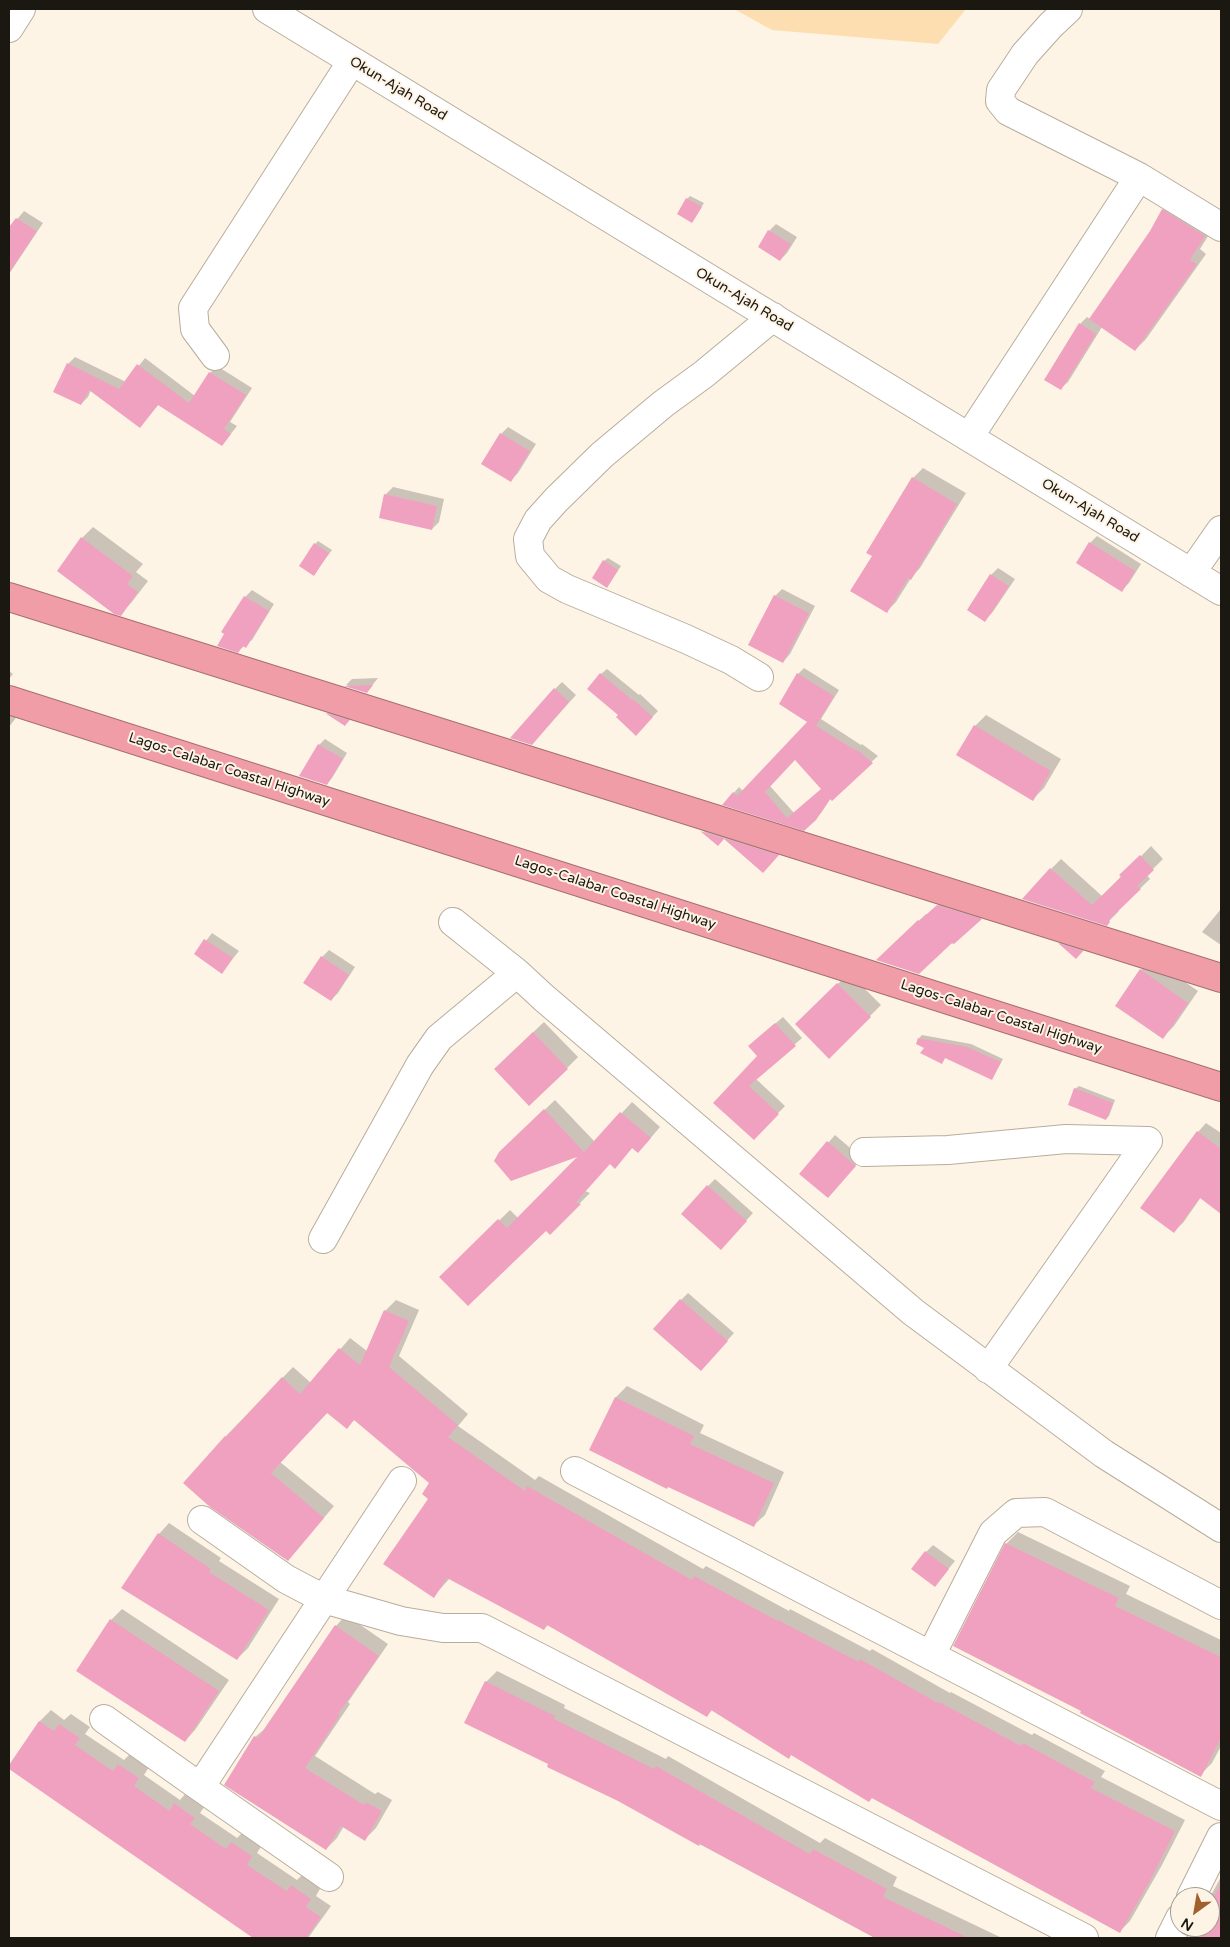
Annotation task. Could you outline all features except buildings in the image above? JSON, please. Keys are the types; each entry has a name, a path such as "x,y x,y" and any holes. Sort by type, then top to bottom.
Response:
{"highway":[{"path":"9,597 1221,978"},
{"name":"Lagos-Calabar Coastal Highway","path":"9,700 1221,1087"}],"street":[{"path":"9,28 21,9"},
{"name":"Okun-Ajah Road","path":"267,9 1221,591"},
{"path":"1068,9 1051,24 1025,54 1001,90 1000,101 1008,111 1139,177 1221,227"},
{"path":"215,356 195,329 193,308 352,61"},
{"path":"969,436 1139,177"},
{"path":"759,677 731,660 592,600 549,579 530,556 528,539 538,520 550,506 602,455 773,317"},
{"path":"1191,573 1221,530"},
{"path":"453,922 517,973 906,1306 1104,1454 1221,1528"},
{"path":"323,1239 420,1065 439,1038 517,973"},
{"path":"864,1152 948,1150 1066,1139 1148,1141 988,1369"},
{"path":"575,1471 1221,1806"},
{"path":"200,1787 402,1481"},
{"path":"931,1655 994,1533 1016,1513 1046,1512 1221,1605"},
{"path":"202,1520 286,1580 324,1599 401,1621 443,1628 482,1628 1084,1938"},
{"path":"104,1719 329,1877"},
{"path":"1196,1887 1221,1837"}],"shaded area":[{"path":"734,9 966,9 938,44 772,30"}]}
